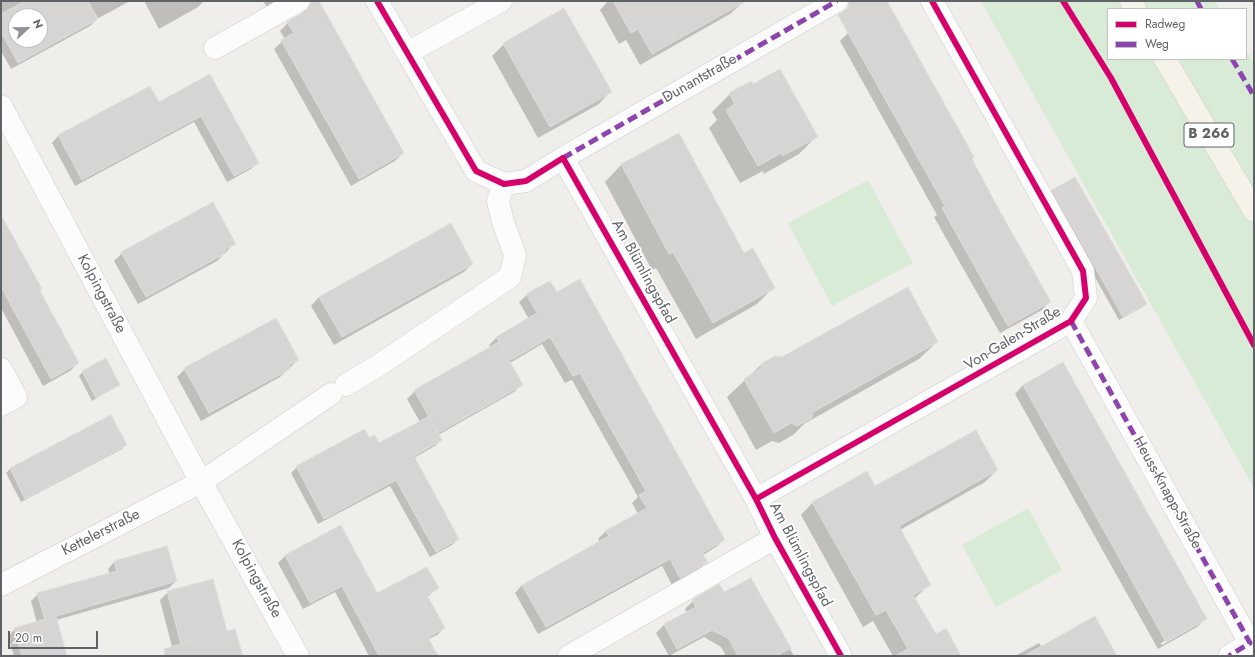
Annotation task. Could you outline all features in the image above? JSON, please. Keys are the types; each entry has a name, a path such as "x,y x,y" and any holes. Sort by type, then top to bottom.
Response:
{"main road":[{"name":"B 266","path":"1166,60 1254,211"}],"street":[{"path":"215,48 299,1"},
{"path":"377,1 476,171 504,184 526,181 563,158"},
{"path":"407,53 501,1"},
{"name":"Dunantstraße","path":"563,158 837,1"},
{"name":"Von-Galen-Straße","path":"756,499 1071,321 1086,298 1083,271 932,1"},
{"name":"Kolpingstraße","path":"1,106 202,482 298,656"},
{"name":"Am Blümlingspfad","path":"563,158 756,499 775,538 841,656"},
{"path":"202,482 338,389 379,365 510,277 515,255 503,222 498,201 504,184"},
{"name":"Heuss-Knapp-Straße","path":"1071,321 1250,643 1229,656"},
{"path":"1,369 16,397 1,405"},
{"name":"Kettelerstraße","path":"1,585 202,482"},
{"name":"Am Blümlingspfad","path":"569,656 775,538"}],"green space":[{"path":"981,1 1215,1 1219,8 1107,8 1107,60 1247,60 1247,52 1254,63 1254,488"},
{"path":"868,180 913,263 832,306 788,223"},
{"path":"1028,508 1062,570 996,607 962,545"}],"building":[{"path":"25,1 88,1 98,19 48,46 48,8 12,8"},
{"path":"311,1 319,1 404,153 359,179 281,40 294,33 287,22 305,12 310,7"},
{"path":"613,1 746,1 652,54 638,29 631,33"},
{"path":"849,1 887,1 974,157 972,159 998,208 1051,302 1008,326 942,208 945,206 838,15 848,8"},
{"path":"564,8 612,92 550,127 503,43"},
{"path":"8,10 8,45 1,32 1,14"},
{"path":"10,48 45,48 18,63"},
{"path":"780,69 818,137 782,156 781,153 758,166 726,110 735,104 729,93 751,81 753,84"},
{"path":"210,74 259,163 234,176 201,116 82,180 58,135 150,86 159,102"},
{"path":"679,133 744,253 753,248 775,288 713,323 673,252 669,254 621,164"},
{"path":"1075,177 1147,304 1123,317 1052,190"},
{"path":"213,202 236,244 224,250 226,253 146,297 121,252"},
{"path":"1,215 42,289 40,291 79,363 51,379 1,287"},
{"path":"451,223 473,264 342,337 319,297"},
{"path":"580,279 725,540 702,553 708,562 680,578 670,559 546,627 522,585 609,536 605,531 647,508 639,495 646,491 580,373 573,376 550,337 511,360 496,337 537,313 526,294 550,281 557,292"},
{"path":"908,287 938,342 813,412 812,418 797,426 791,423 774,433 744,379 761,368 762,363 775,356 782,357"},
{"path":"276,318 299,360 288,366 290,369 209,413 184,368"},
{"path":"499,342 523,385 438,433 414,390"},
{"path":"106,358 120,385 96,398 82,371"},
{"path":"1063,362 1207,619 1166,642 1023,385"},
{"path":"111,415 127,445 25,499 10,468"},
{"path":"428,417 442,440 414,456 459,539 436,552 396,480 324,519 296,466 365,429 369,438 375,435 379,443"},
{"path":"976,430 998,470 899,526 931,585 913,595 936,634 946,628 961,656 895,656 908,649 886,610 876,615 812,502 867,471 875,486"},
{"path":"341,525 377,593 427,567 439,588 427,595 445,628 428,637 438,656 379,656 342,586 310,603 285,555"},
{"path":"167,546 177,581 56,616 67,656 22,656 14,628 45,619 37,593 117,571 114,561"},
{"path":"751,578 791,648 776,656 738,656 729,639 712,630 677,649 664,624 696,607 692,600 719,584 724,592"},
{"path":"213,579 227,631 235,629 243,656 165,656 164,649 181,644 167,591"},
{"path":"1095,616 1117,656 1024,656"}],"marked path":[{"path":"563,158 837,1"},
{"path":"1197,1 1200,8"},
{"path":"1233,60 1254,96"},
{"path":"1071,321 1250,643 1229,656"}],"cycle path":[{"path":"377,1 476,171 504,184 526,181 563,158 756,499 775,538 841,656"},
{"path":"756,499 1071,321 1086,298 1083,271 932,1"},
{"path":"1063,1 1111,78 1254,345"}]}
